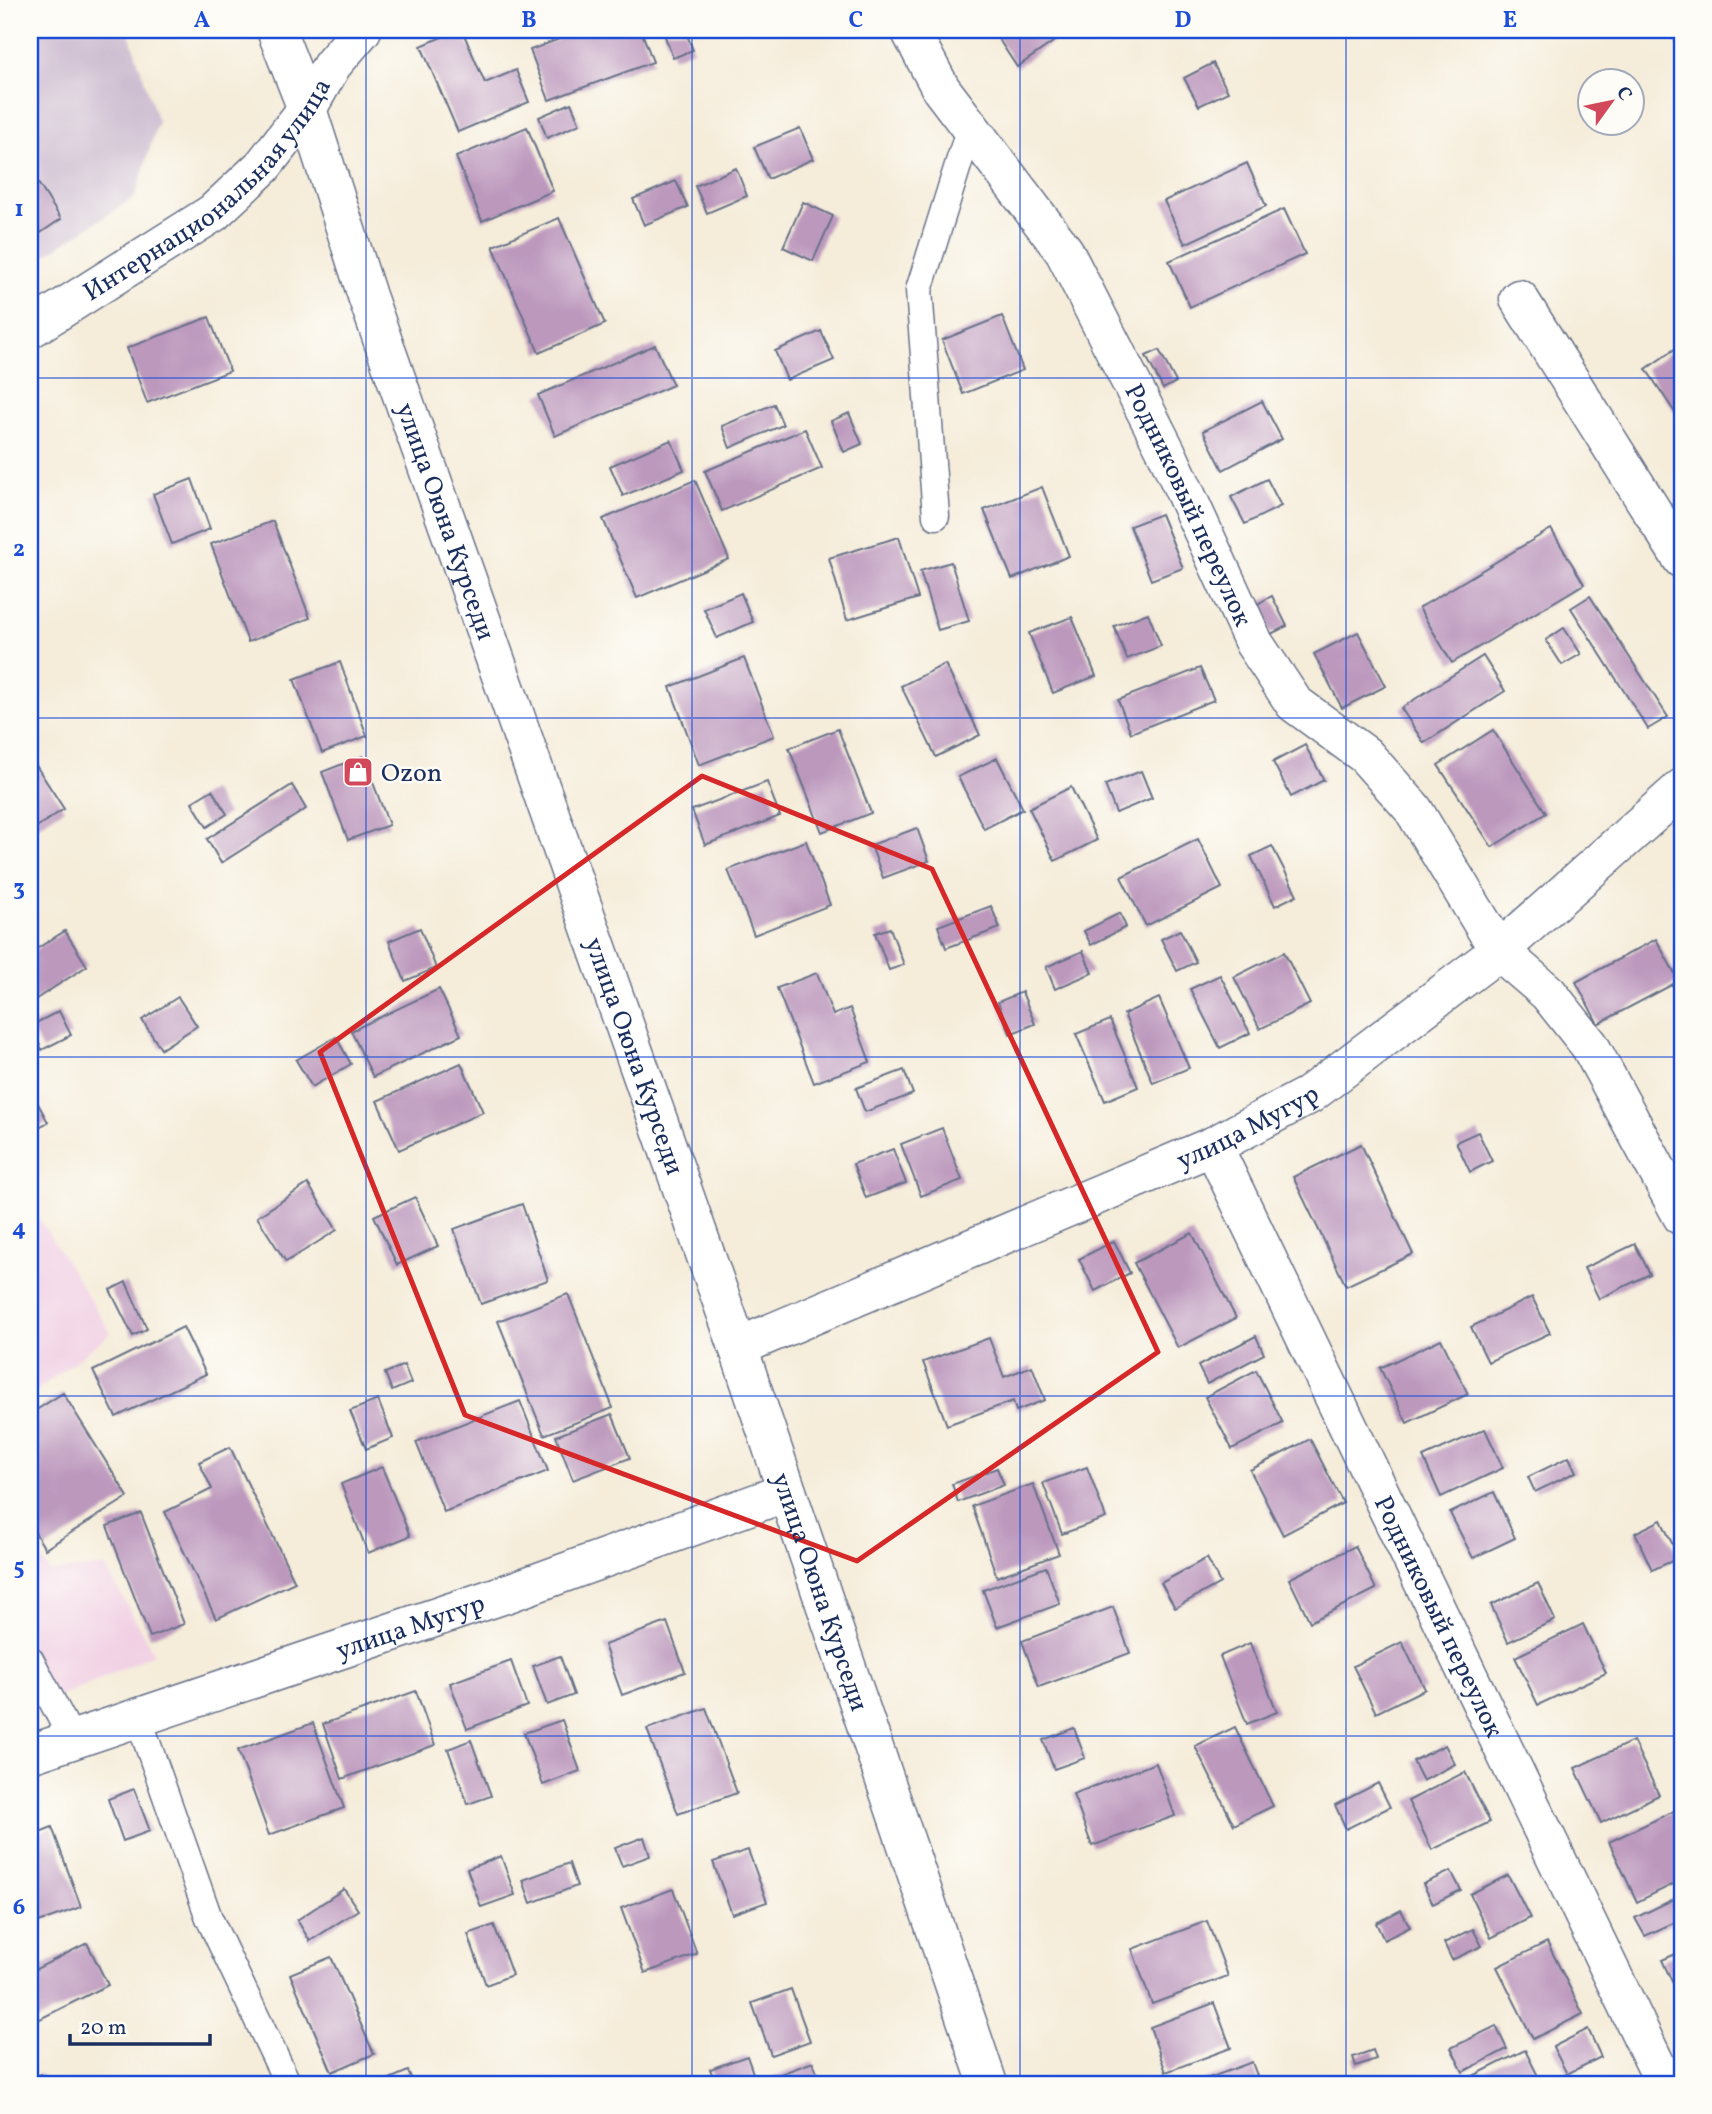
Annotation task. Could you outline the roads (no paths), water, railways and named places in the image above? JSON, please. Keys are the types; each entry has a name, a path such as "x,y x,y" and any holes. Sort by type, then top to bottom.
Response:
{"street":[{"name":"улица Оюна Курседи","path":"275,30 307,109 367,296 738,1347 988,2084"},
{"name":"Интернациональная улица","path":"30,329 213,214 263,166 307,109 332,65 362,30"},
{"name":"Родниковый переулок","path":"910,30 941,89 1064,251 1166,450 1254,643 1294,703 1365,754 1413,809 1499,951 1548,993 1590,1046 1682,1216"},
{"path":"1519,299 1682,559"},
{"name":"улица Мугур","path":"738,1347 1213,1146 1309,1095 1499,951 1682,788"},
{"name":"Родниковый переулок","path":"1213,1146 1665,2084"},
{"name":"улица Мугур","path":"30,1754 511,1592 787,1492"}],"lane":[{"path":"936,516 919,290 970,127"},
{"path":"30,1659 72,1739"},
{"path":"138,1717 209,1918 288,2084"}],"place":[{"name":"Ozon","path":"358,772"}]}
